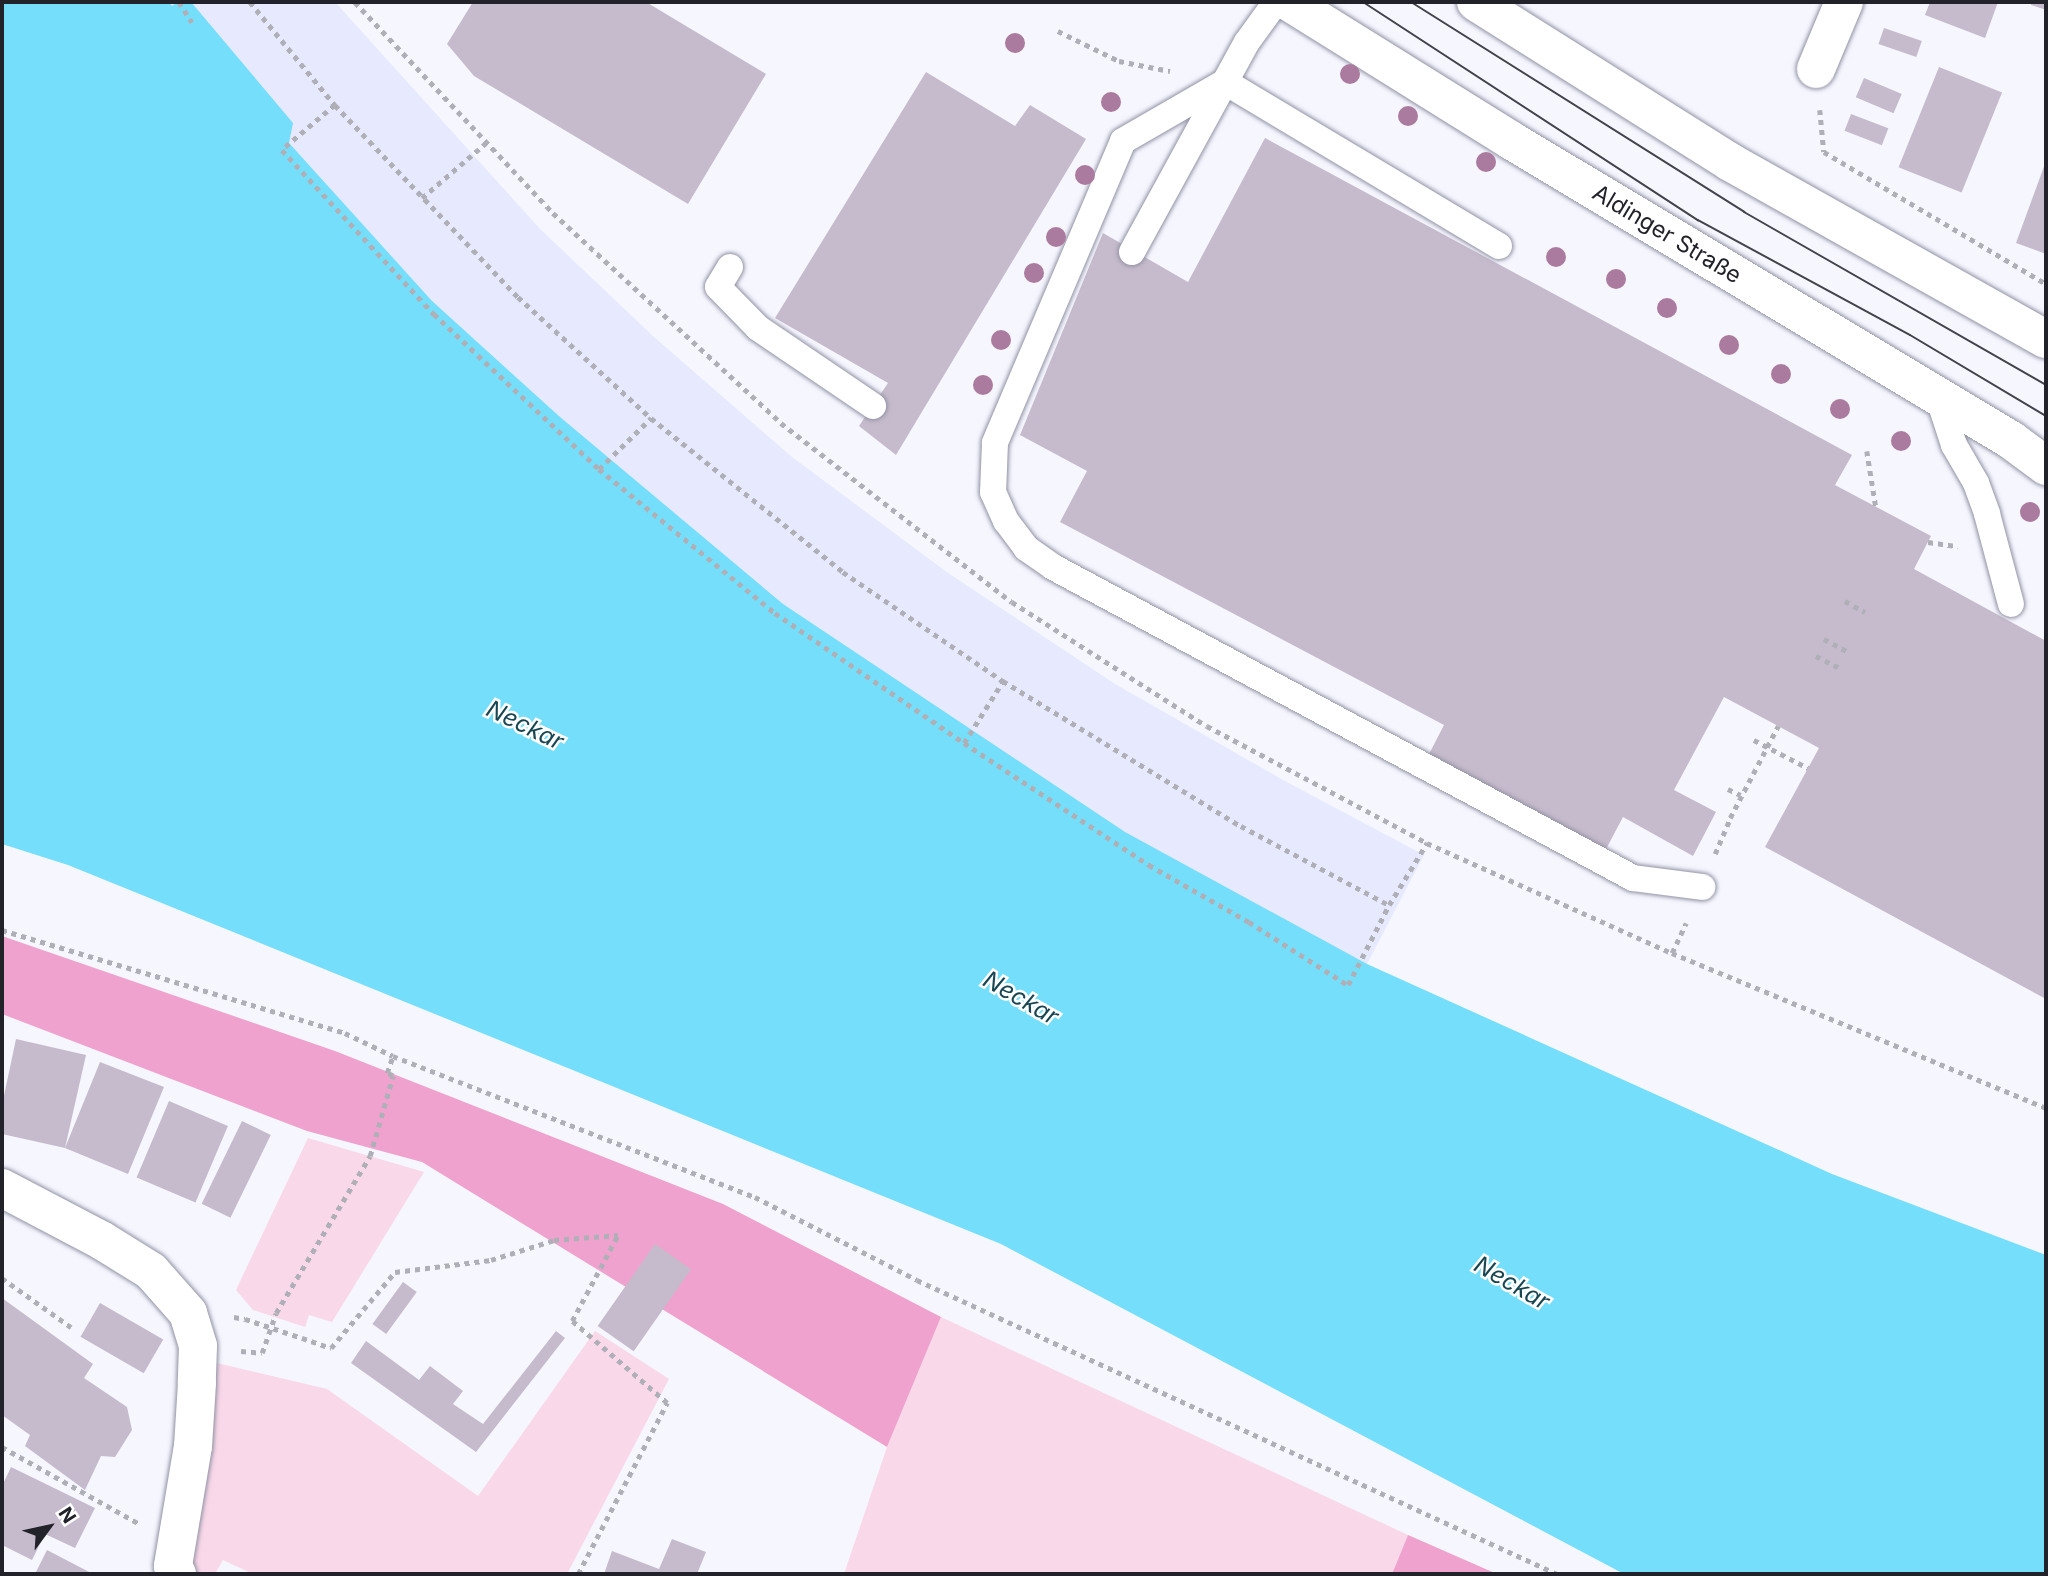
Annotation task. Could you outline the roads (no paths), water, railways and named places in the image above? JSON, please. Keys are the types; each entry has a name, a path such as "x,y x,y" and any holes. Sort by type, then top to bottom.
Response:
{"main road":[{"name":"Aldinger Straße","path":"1289,2 1512,141 1938,396 2046,466"},
{"path":"1476,2 1730,162 2046,339"},
{"path":"1816,69 1844,2"},
{"path":"2,1188 101,1240 151,1271 188,1313 198,1346 193,1446 173,1566 177,1574"}],"lane":[{"path":"1132,252 1247,42 1276,2"},
{"path":"1225,82 1500,246"},
{"path":"1225,82 1124,141 995,443 993,492 1006,521 1026,548 1053,567 1633,878 1702,887"},
{"path":"730,267 718,287 758,328 873,406"},
{"path":"1938,396 1954,445 1976,483 1987,514 2011,604"}],"water":[{"name":"Neckar","path":"2,2 169,2 172,6 177,2 191,2 293,123 289,143 432,301 560,417 783,604 1125,832 1367,964 1832,1174 2046,1255 2046,1574 1624,1574 1001,1244 68,865 2,844"}],"tram line":[{"path":"1363,2 1698,220 1910,335 2046,416"},
{"path":"1411,2 1744,212 2046,385"}]}
